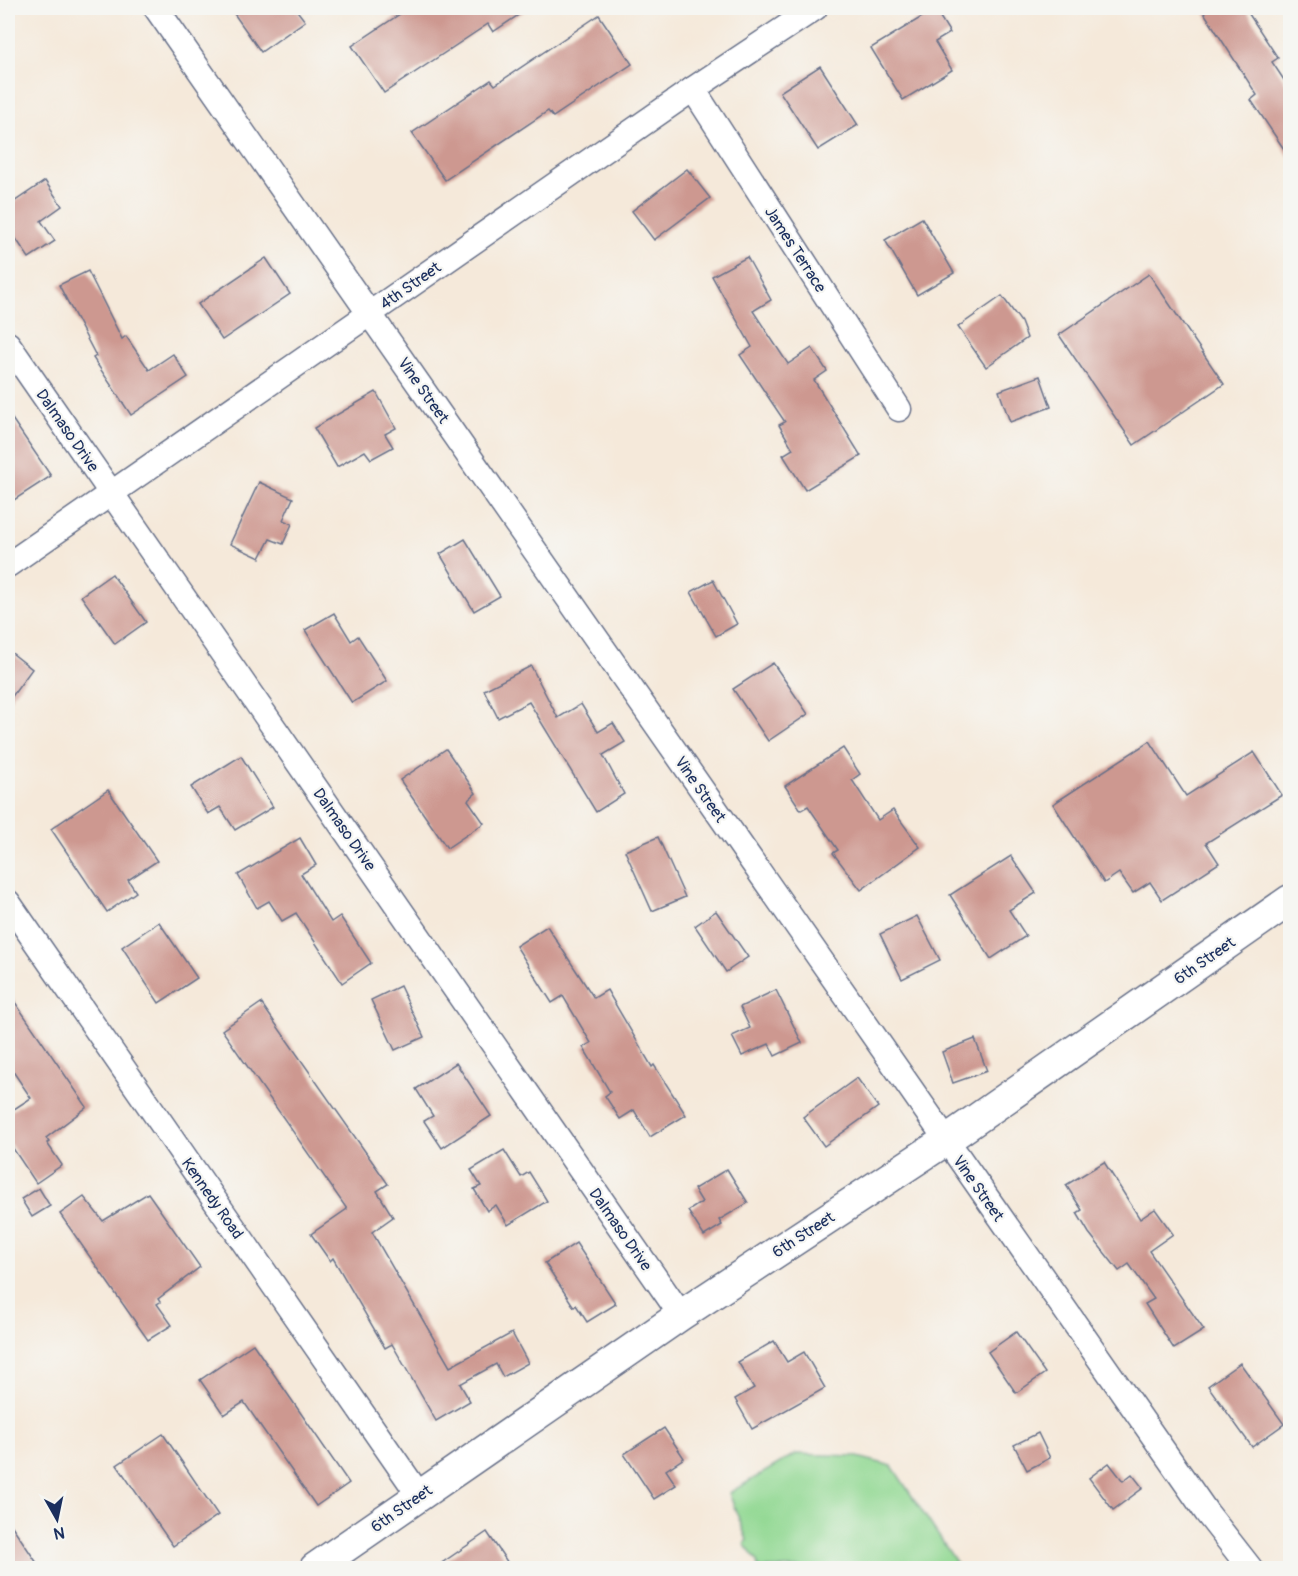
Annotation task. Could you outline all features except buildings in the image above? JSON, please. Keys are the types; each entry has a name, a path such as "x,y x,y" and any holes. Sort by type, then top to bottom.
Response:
{"street":[{"name":"Vine Street","path":"156,8 370,312 945,1141 1207,1512 1250,1569"},
{"name":"4th Street","path":"8,565 693,88 815,8"},
{"name":"James Terrace","path":"693,88 899,409"},
{"name":"Dalmaso Drive","path":"8,344 681,1315"},
{"name":"6th Street","path":"315,1569 681,1315 945,1141 1290,900"},
{"name":"Kennedy Road","path":"8,902 419,1495"}],"green space":[{"path":"795,1454 854,1456 892,1466 960,1568 758,1568 757,1561 744,1544 747,1540 729,1493"}]}
